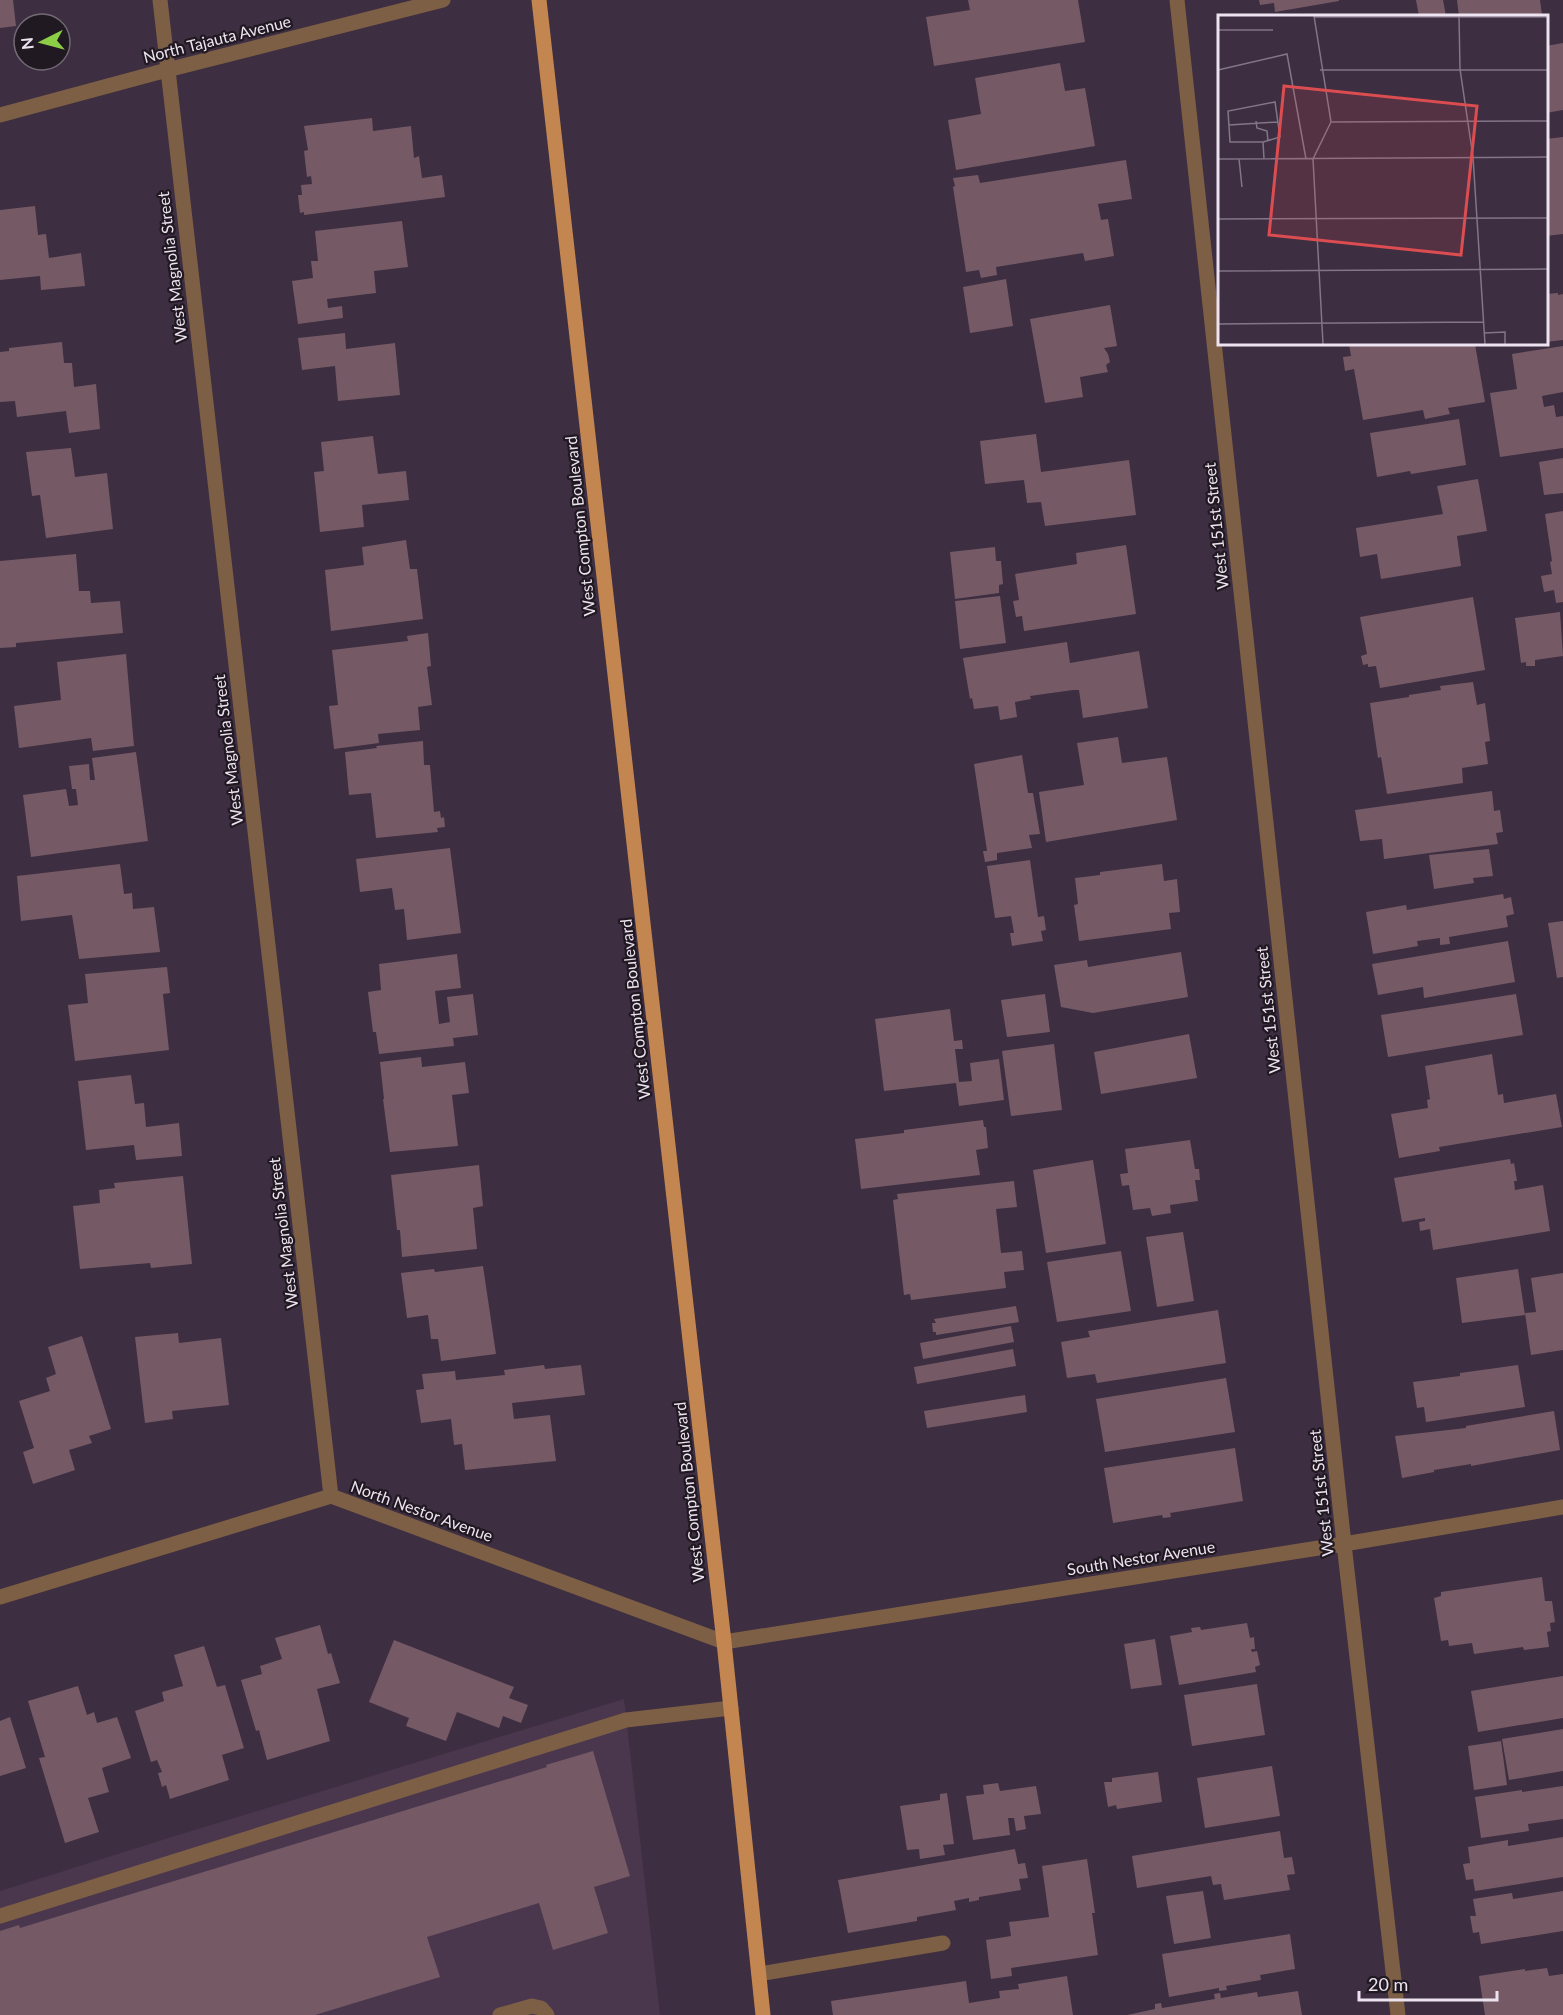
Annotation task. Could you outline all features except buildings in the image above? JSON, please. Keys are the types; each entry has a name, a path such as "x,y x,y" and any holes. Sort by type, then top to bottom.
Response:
{"main road":[{"name":"West Compton Boulevard","path":"539,0 724,1642 763,2015"}],"street":[{"name":"West Magnolia Street","path":"160,0 331,1496"},
{"name":"North Tajauta Avenue","path":"0,115 443,0"},
{"name":"West 151st Street","path":"1177,0 1344,1545 1398,2015"},
{"name":"North Nestor Avenue","path":"0,1597 331,1496 724,1642"},
{"name":"South Nestor Avenue","path":"724,1642 1344,1545 1563,1507"},
{"path":"0,1916 626,1720 731,1708"},
{"path":"759,1974 943,1943"},
{"path":"500,2015 532,2007 541,2008 547,2015"}],"shaded area":[{"path":"624,1699 660,2015 0,2015 0,1891"}]}
